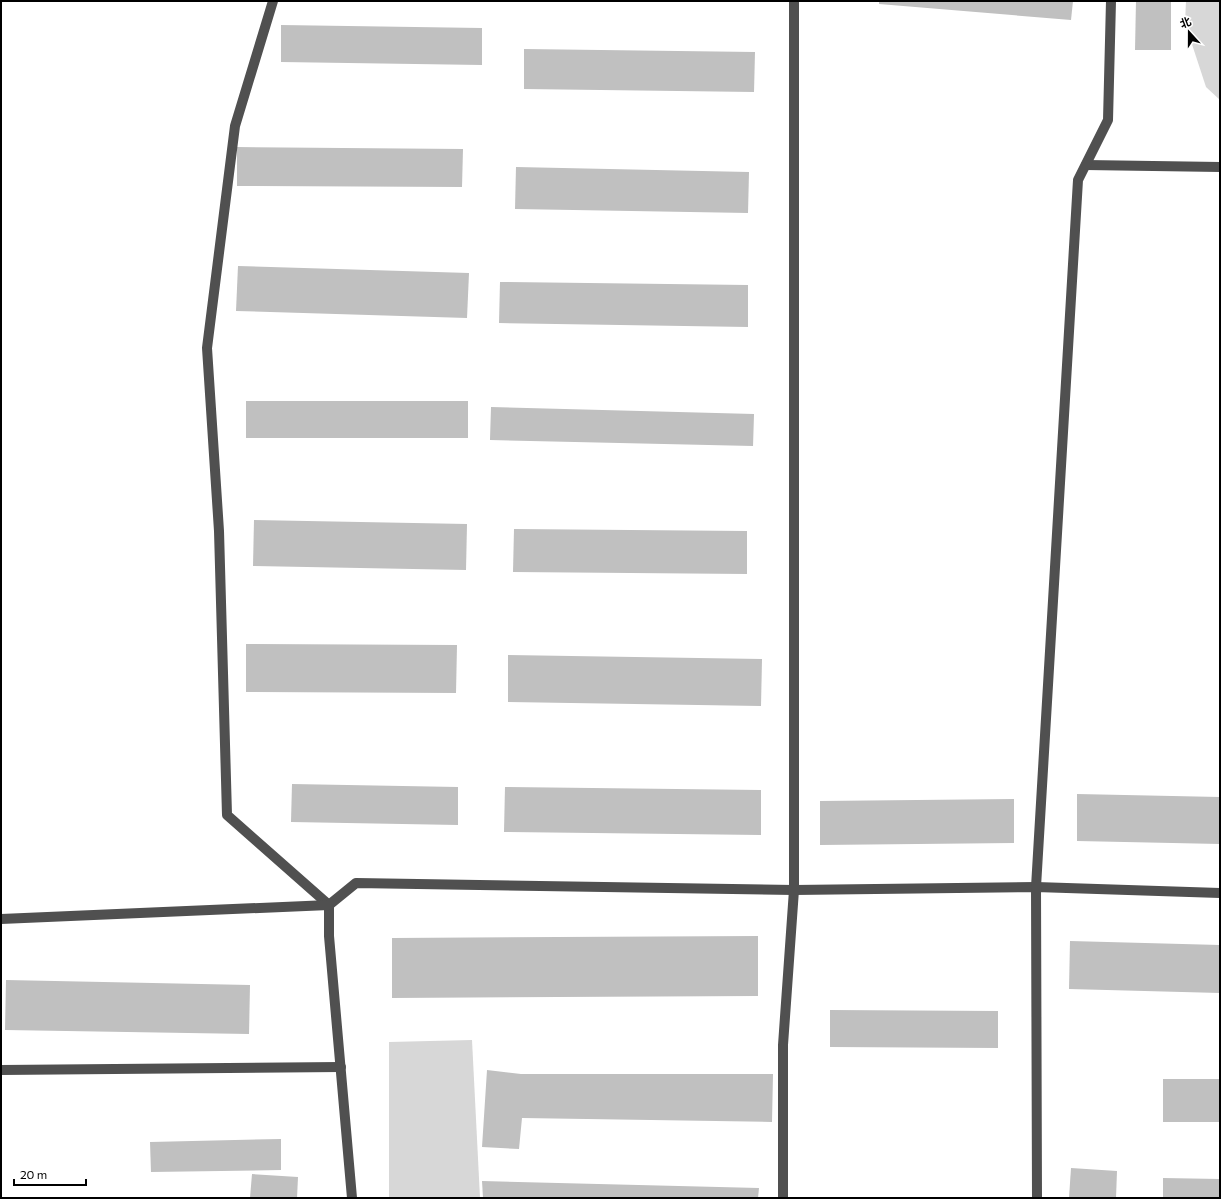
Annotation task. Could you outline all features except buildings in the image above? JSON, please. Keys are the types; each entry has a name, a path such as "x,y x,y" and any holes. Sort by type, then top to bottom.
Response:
{"street":[{"path":"273,1 235,126 206,348 219,531 227,814 329,905"},
{"path":"783,1198 783,1045 794,890 794,1"},
{"path":"1037,1198 1036,887 1078,180 1108,120 1111,1"},
{"path":"1086,165 1220,167"},
{"path":"1,919 329,905 356,883 794,890 1036,887 1220,893"},
{"path":"329,905 328,936 352,1198"},
{"path":"1,1070 341,1067"}],"shaded area":[{"path":"1186,1 1220,1 1220,100 1206,87 1185,23"},
{"path":"472,1040 480,1198 389,1198 389,1042"}]}
